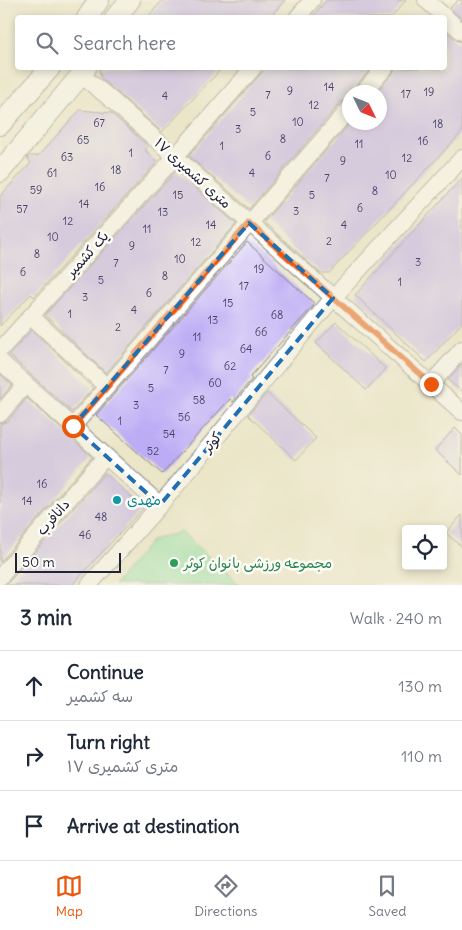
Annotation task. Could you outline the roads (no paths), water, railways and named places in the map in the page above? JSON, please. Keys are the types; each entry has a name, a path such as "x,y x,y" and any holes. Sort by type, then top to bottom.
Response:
{"main road":[{"path":"89,15 99,0"},
{"path":"118,15 130,0"},
{"path":"0,126 48,70"},
{"path":"0,172 84,71"}],"street":[{"path":"300,15 312,0"},
{"path":"447,19 462,32"},
{"name":"یک کشمیر","path":"0,350 175,158 251,70"},
{"path":"369,85 383,70"},
{"name":"۱۷ متری کشمیری","path":"84,71 175,158 462,412"},
{"path":"73,426 342,117"},
{"name":"کوثر","path":"89,585 160,505 333,298 462,158"},
{"path":"31,316 107,387"},
{"path":"431,384 462,349"},
{"path":"0,361 160,505"},
{"path":"0,414 26,384"},
{"name":"دانافرب","path":"0,577 106,456"}],"place":[{"name":"مهدی","path":"117,500"},
{"name":"مجموعه ورزشی بانوان کوثر","path":"174,563"}]}
